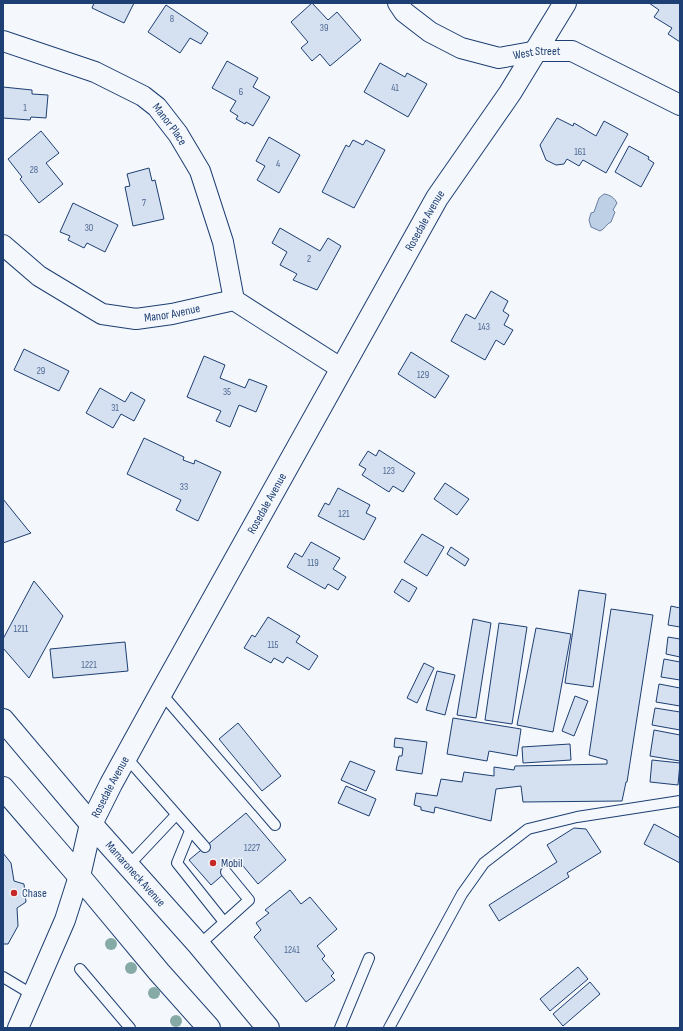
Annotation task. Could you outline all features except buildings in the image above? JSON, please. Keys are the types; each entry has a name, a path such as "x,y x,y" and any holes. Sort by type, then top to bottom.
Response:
{"street":[{"name":"West Street","path":"398,3 404,12 430,32 461,48 499,58 537,51 572,51 680,105"},
{"name":"Rosedale Avenue","path":"18,1028 65,920 79,876 91,824 126,757 437,198 510,93 565,3"},
{"name":"Manor Place","path":"3,41 95,72 143,96 157,107 178,134 200,170 224,242 234,300"},
{"name":"Manor Avenue","path":"3,245 39,276 102,314 136,319 172,314 234,300"},
{"path":"234,300 342,369"},
{"name":"Mamaroneck Avenue","path":"3,720 91,824 199,945 268,1028"},
{"path":"3,788 159,972 209,1028"}],"lane":[{"path":"161,693 275,825"},
{"path":"126,757 205,847"},
{"path":"389,1028 462,894 484,863 528,829 577,817 680,801"},
{"path":"128,866 176,815"},
{"path":"190,831 176,863 224,922"},
{"path":"199,945 248,900 226,872"},
{"path":"340,1028 369,958"},
{"path":"80,969 130,1028"},
{"path":"3,977 33,995"}],"water":[{"path":"604,194 615,199 617,203 613,210 615,212 611,222 600,231 591,227 589,220 591,213 594,212 599,198"}],"place":[{"name":"Mobil","path":"213,863"},
{"name":"Chase","path":"14,893"}]}
